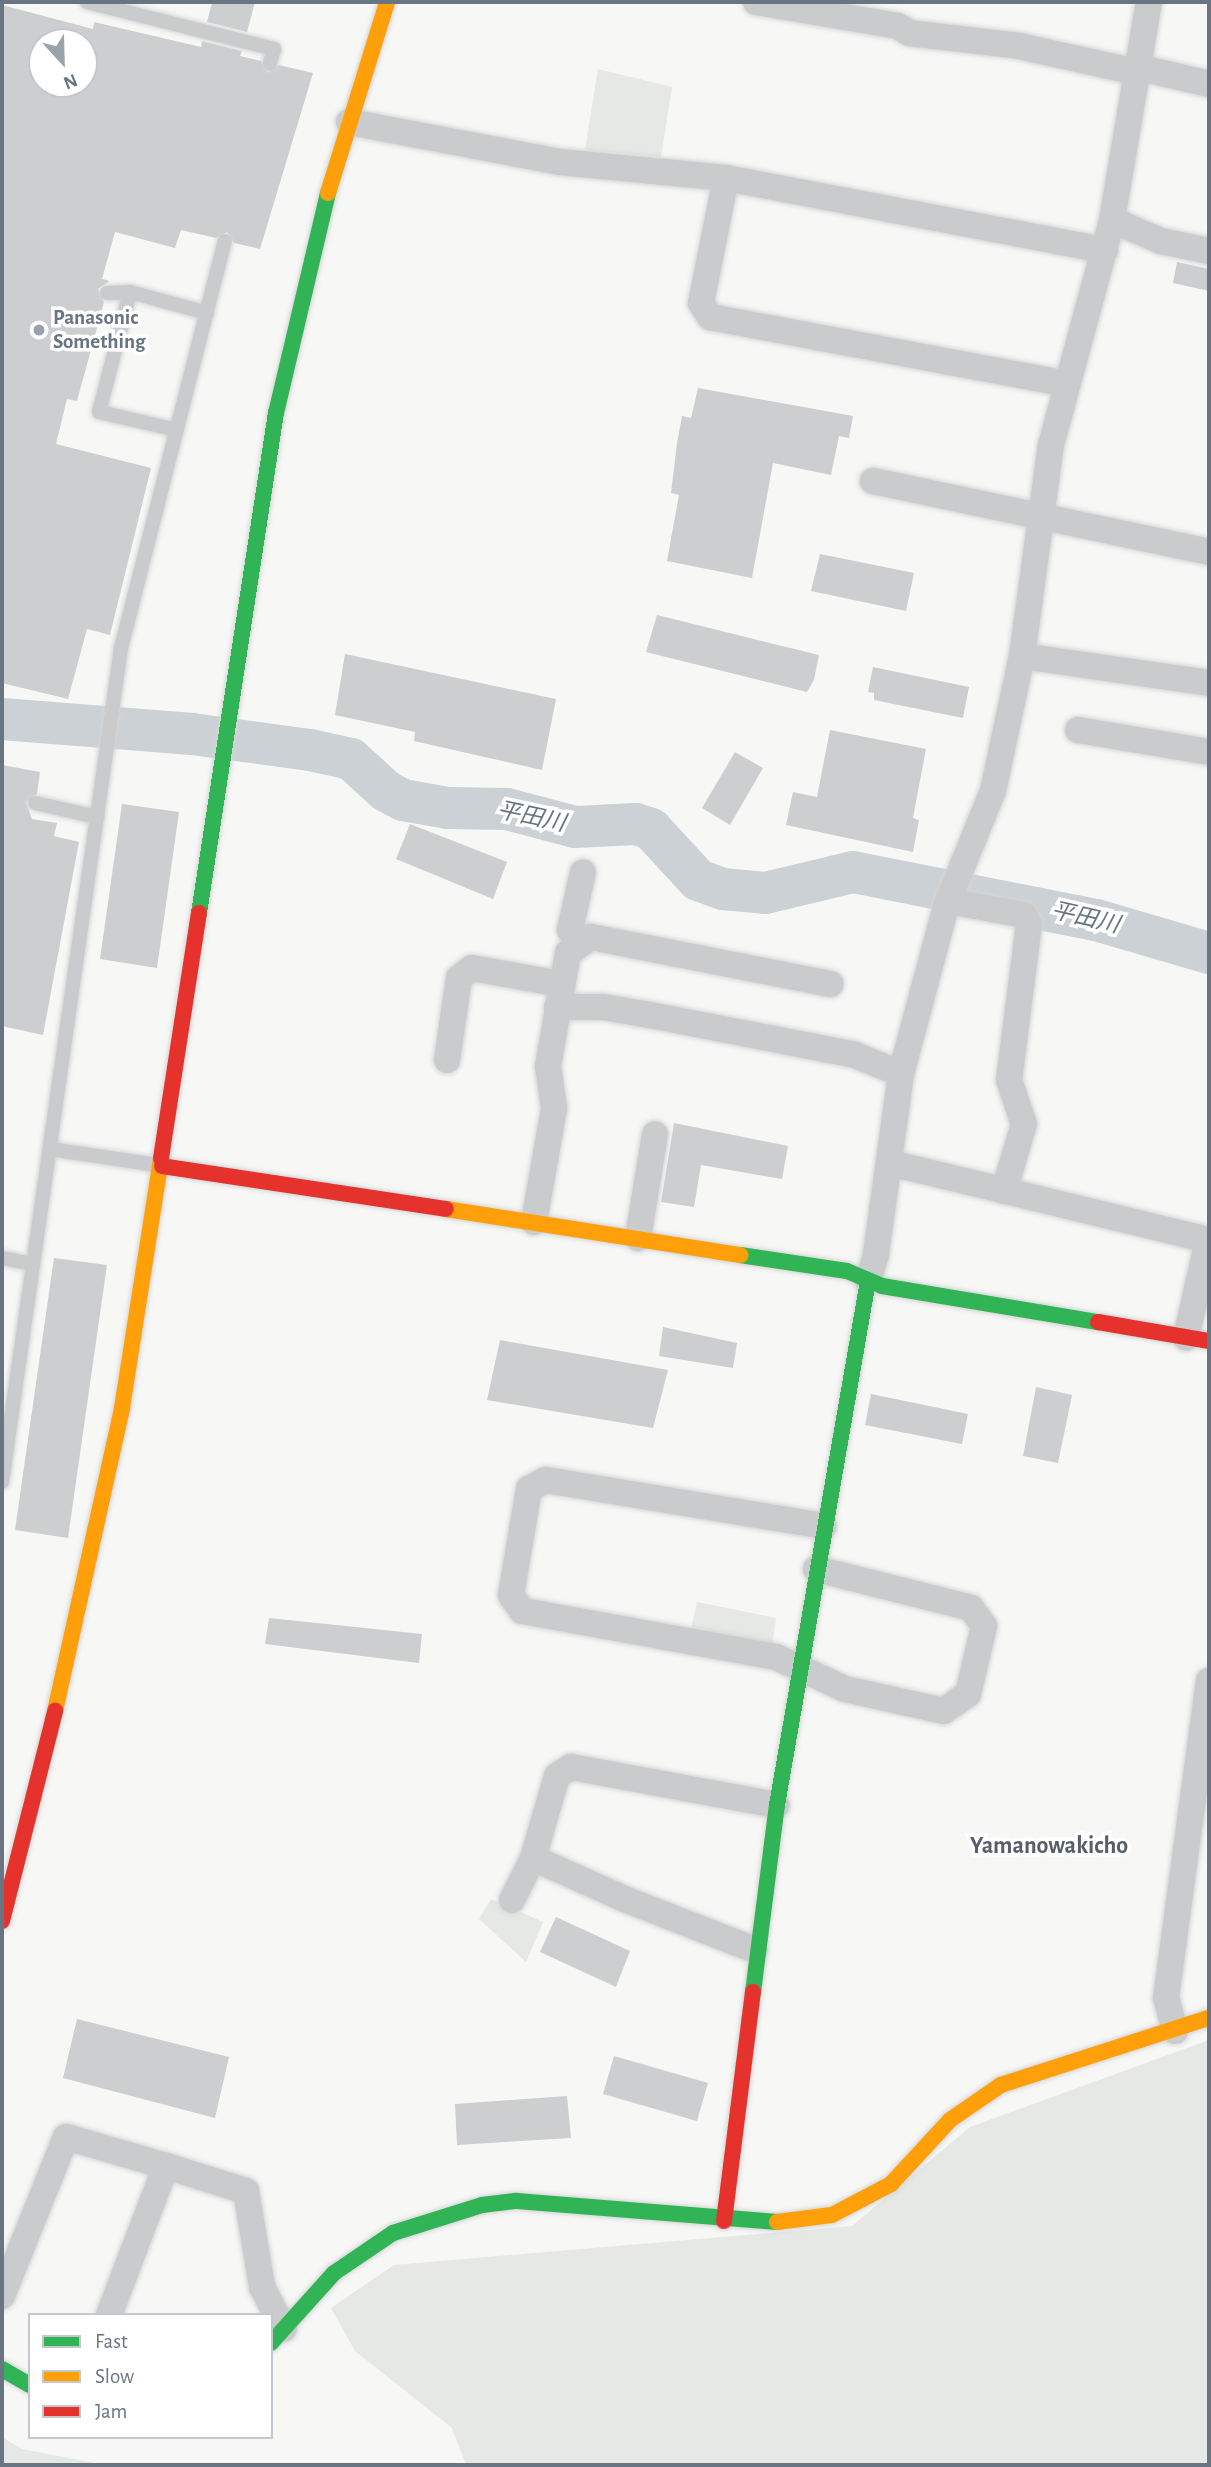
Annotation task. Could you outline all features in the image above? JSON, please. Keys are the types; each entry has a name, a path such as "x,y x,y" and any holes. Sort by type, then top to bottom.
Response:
{"street":[{"path":"2,1921 47,1749 122,1408 162,1166 223,744 276,413 349,122 387,2"},
{"path":"757,2 898,26 909,33 1019,46 1209,84"},
{"path":"724,2221 755,1950 777,1805 823,1527 890,1163 901,1074 953,893 993,792 1022,656 1051,446 1112,220 1149,2"},
{"path":"349,122 560,162 726,178 1105,250"},
{"path":"726,178 701,303 710,317 1067,384"},
{"path":"1112,220 1161,241 1209,251"},
{"path":"873,481 1209,552"},
{"path":"1022,656 1209,684"},
{"path":"1078,730 1111,745 1209,752"},
{"path":"579,944 570,930 583,872"},
{"path":"953,893 1024,915 1030,924 1009,1080 1024,1124 1004,1191"},
{"path":"534,1222 554,1108 548,1066 559,996 568,953 579,944 591,937 830,984"},
{"path":"447,1060 459,978 472,968 603,1007 855,1055 901,1074"},
{"path":"638,1238 655,1134"},
{"path":"162,1166 848,1271 868,1280 974,1304 1198,1339 1208,1240 890,1163"},
{"path":"816,1569 971,1608 984,1626 968,1694 944,1711 845,1689 776,1657 522,1611 511,1595 529,1489 545,1480 823,1527"},
{"path":"1175,2031 1166,1998 1209,1681"},
{"path":"512,1900 533,1857 557,1776 571,1767 777,1805"},
{"path":"533,1857 627,1900 755,1950"},
{"path":"278,2336 334,2273 374,2245 415,2224 482,2205 576,2203 724,2221 794,2222 832,2216 891,2184 950,2120 1001,2085 1209,2018"},
{"path":"2,2295 66,2137 246,2191 262,2287 270,2313"},
{"path":"110,2313 166,2166"},
{"path":"2,2369 28,2384"}],"lane":[{"path":"87,2 274,49 270,63"},
{"path":"2,1482 121,648 225,241"},
{"path":"107,293 130,292 207,313"},
{"path":"130,292 99,412 177,430"},
{"path":"35,803 97,817"},
{"path":"50,1149 162,1166"},
{"path":"2,1258 33,1264"}],"shaded area":[{"path":"598,69 672,87 661,157 585,150"},
{"path":"697,1602 776,1618 772,1647 690,1633"},
{"path":"491,1899 543,1922 526,1962 479,1919"},
{"path":"1209,2040 1209,2465 466,2465 452,2428 355,2351 331,2308 394,2265 852,2226 970,2127"},
{"path":"2,2437 22,2449 105,2465 2,2465"}],"building":[{"path":"212,2 255,2 247,32 207,22"},
{"path":"2,5 89,28 28,28 28,98 98,98 98,28 93,28 94,22 201,47 202,41 242,51 240,56 261,61 268,72 279,65 313,73 260,249 234,243 227,232 216,238 181,230 175,248 115,232 102,279 110,281 98,289 104,302 77,401 67,399 56,444 151,468 110,635 87,629 68,699 2,683"},
{"path":"1177,262 1209,269 1209,291 1173,283"},
{"path":"698,388 853,416 849,438 839,436 831,475 773,463 752,578 667,561 679,495 671,493 677,443 682,416 691,418"},
{"path":"820,554 914,573 906,611 811,591"},
{"path":"657,615 819,655 814,680 807,692 646,652"},
{"path":"345,654 556,699 542,770 414,741 415,732 335,715"},
{"path":"873,667 969,687 963,718 874,700 874,693 868,692"},
{"path":"830,730 926,749 913,818 919,820 913,852 786,825 793,792 817,797"},
{"path":"735,752 763,768 730,825 702,808"},
{"path":"2,765 40,772 37,794 26,802 32,819 57,823 54,836 79,842 43,1035 2,1026"},
{"path":"122,804 179,812 157,968 100,959"},
{"path":"410,824 507,862 493,899 396,859"},
{"path":"674,1123 788,1146 782,1179 701,1165 694,1207 661,1202"},
{"path":"54,1258 107,1265 68,1538 15,1530"},
{"path":"663,1327 737,1343 733,1368 659,1356"},
{"path":"500,1340 668,1370 653,1428 487,1400"},
{"path":"1036,1387 1072,1395 1058,1463 1023,1456"},
{"path":"871,1394 968,1414 962,1444 865,1425"},
{"path":"269,1618 422,1634 419,1663 265,1644"},
{"path":"556,1917 630,1951 616,1987 540,1952"},
{"path":"77,2019 229,2057 215,2118 63,2078"},
{"path":"614,2056 708,2083 697,2121 603,2094"},
{"path":"567,2096 571,2138 457,2145 455,2104"}],"waterway":[{"name":"平田川","path":"2,719 192,734 310,750 351,759 386,791 403,800 448,808 507,809 575,827 636,824 651,829 698,880 723,889 765,893 853,872 1096,920 1209,953"}],"traffic: fast":[{"path":"199,913 276,413 328,193"},
{"path":"740,1255 847,1271 882,1286 1098,1322"},
{"path":"753,1992 777,1805 868,1281"},
{"path":"273,2341 334,2273 393,2233 482,2205 517,2201 777,2222"},
{"path":"2,2369 28,2384"}],"traffic: slow":[{"path":"328,193 387,2"},
{"path":"55,1711 122,1408 161,1158"},
{"path":"446,1209 740,1255"},
{"path":"777,2222 832,2215 891,2184 950,2120 1001,2085 1209,2018"}],"traffic: jam":[{"path":"161,1158 199,913"},
{"path":"162,1166 446,1209"},
{"path":"1098,1322 1209,1341"},
{"path":"2,1921 55,1711"},
{"path":"724,2221 753,1992"}],"place":[{"name":"Panasonic Something","path":"39,330"}],"district":[{"name":"Yamanowakicho","path":"1049,1847"}]}
